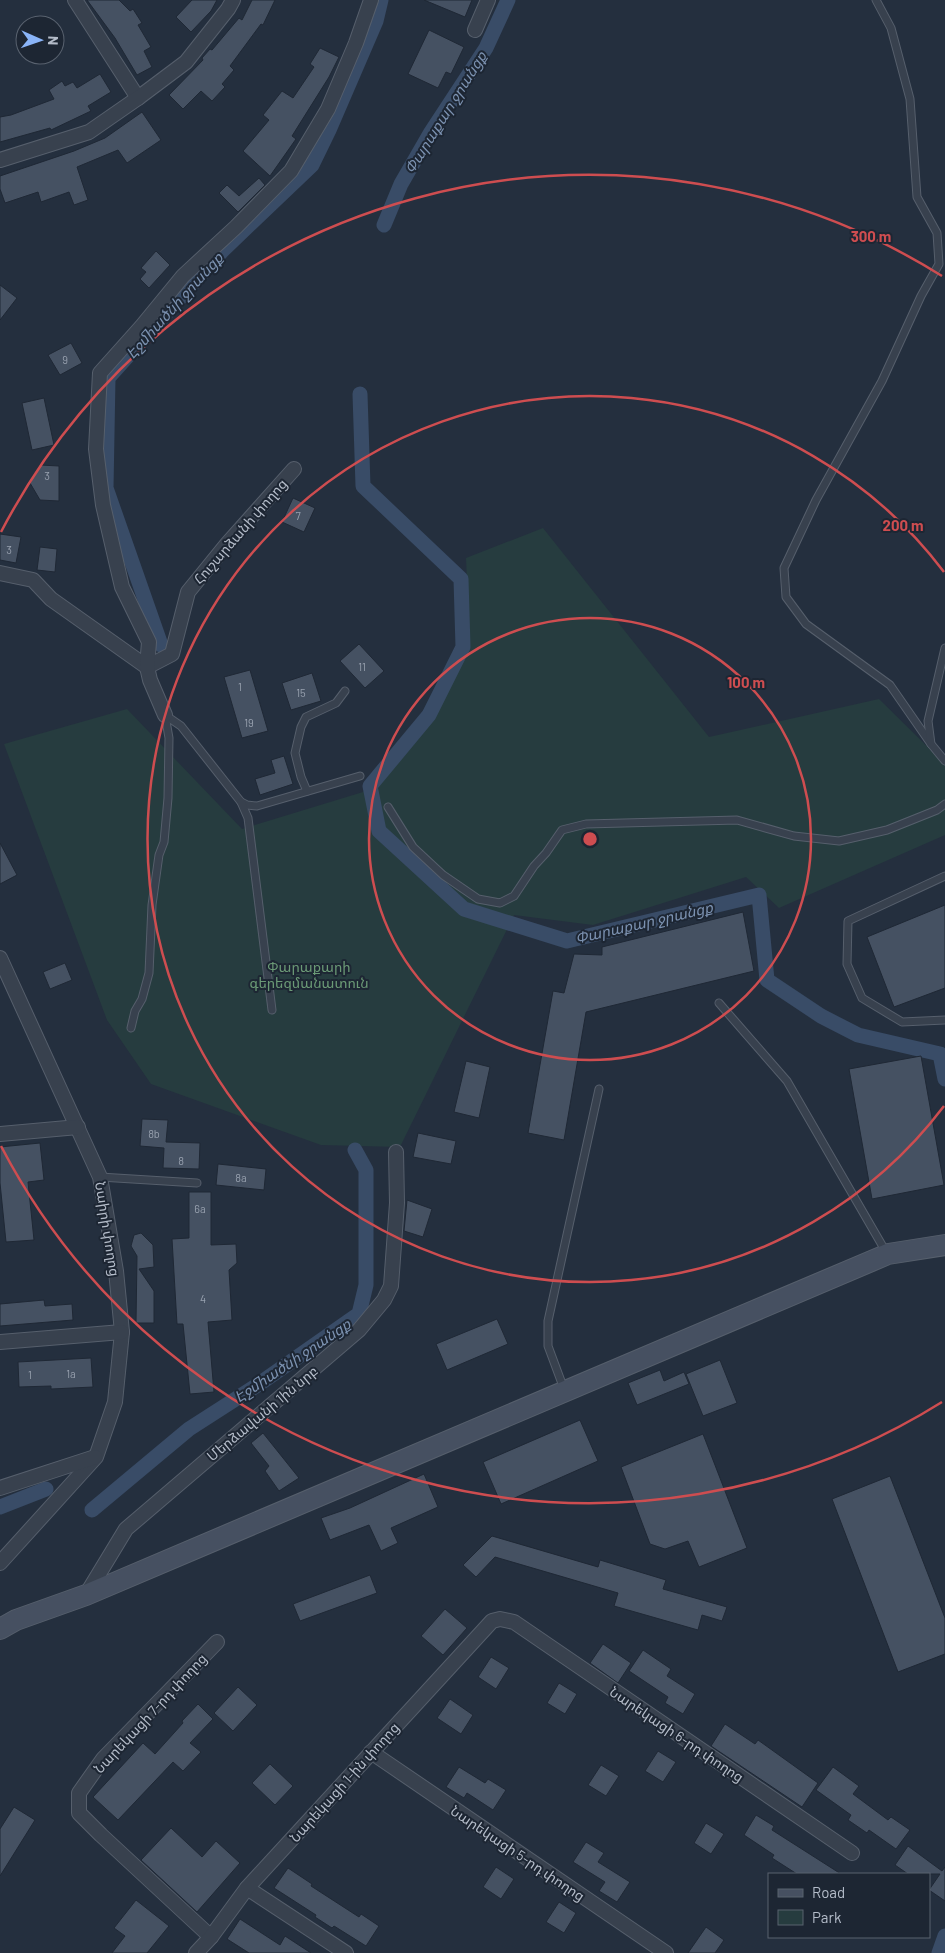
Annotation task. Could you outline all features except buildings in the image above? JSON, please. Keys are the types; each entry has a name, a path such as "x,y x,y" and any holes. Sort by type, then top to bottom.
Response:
{"main road":[{"path":"0,1629 16,1620 86,1595 888,1254 945,1245"}],"street":[{"path":"75,0 138,98"},
{"path":"0,160 89,132 186,62 233,0"},
{"path":"165,715 150,680 148,667 149,642 122,587 103,505 96,448 100,373 183,276 236,227 291,171 328,109 356,43 371,0"},
{"path":"475,30 488,0"},
{"name":"Հուշարձանի փողոց","path":"148,667 172,654 188,592 226,544 294,469"},
{"path":"0,572 33,580 51,598 148,667"},
{"name":"Նաիրի փողոց","path":"0,958 100,1177 116,1270 122,1332 115,1402 96,1457"},
{"path":"0,1134 78,1128"},
{"name":"Մերձավանի 1ին նրբ","path":"86,1595 126,1529 360,1330 384,1300 391,1286 394,1260 397,1203 396,1152"},
{"path":"0,1342 122,1332"},
{"path":"0,1488 96,1457"},
{"path":"0,1563 96,1457"},
{"name":"Նարեկացի 1-ին փողոց","path":"196,1953 211,1937 247,1888 492,1621 500,1619"},
{"name":"Նարեկացի 6-րդ փողոց","path":"500,1619 514,1622 852,1854"},
{"name":"Նարեկացի 7-րդ փողոց","path":"211,1937 101,1835 80,1813 79,1793 103,1759 216,1642"},
{"name":"Նարեկացի 5-րդ փողոց","path":"371,1752 666,1953"},
{"path":"247,1888 346,1953"}],"lane":[{"path":"876,0 891,28 910,99 917,197 938,233 939,264 921,296 882,382 816,500 784,568 786,597 806,624 890,685 945,761"},
{"path":"932,744 928,721 945,648"},
{"path":"308,791 301,777 295,752 301,727 306,717 336,703 345,691"},
{"path":"165,715 181,726 241,802 248,818 272,1010"},
{"path":"131,1028 135,1011 142,1000 149,973 152,905 159,855 164,842 168,798 169,738 165,715"},
{"path":"241,802 257,806 360,776"},
{"path":"388,807 412,847 443,875 478,899 500,902 514,896 562,830 586,824 737,820 794,836 839,841 887,830 937,810 945,804"},
{"path":"945,876 848,921 847,964 862,998 902,1022 945,1020"},
{"path":"719,1003 787,1081 888,1254"},
{"path":"565,1392 548,1346 548,1321 599,1089"},
{"path":"100,1177 197,1183"}],"green space":[{"name":"Փարաքարի գերեզմանատուն","path":"543,528 709,737 879,699 945,764 945,835 779,908 746,877 593,925 514,915 400,1147 321,1145 151,1084 107,1020 4,744 127,709 242,829 363,792 470,648 466,558"}],"waterway":[{"name":"Էջմիածնի ջրանցք","path":"161,645 106,488 108,378 223,250 312,165 376,21 381,0"},
{"name":"Փարաքար ջրանցք","path":"384,225 401,184 431,132 486,48 508,0"},
{"name":"Փարաքար ջրանցք","path":"360,394 363,486 461,579 463,647 429,715 370,786 379,831 464,909 567,941 759,895 767,980 821,1016 858,1035 940,1054 945,1079"},
{"name":"Էջմիածնի ջրանցք","path":"92,1510 189,1429 259,1384 359,1314 366,1285 366,1170 355,1150"},
{"name":"Էջմիածնի ջրանցք","path":"0,1507 46,1489"},
{"name":"Փարաքար ջրանցք","path":"939,1953 945,1936"}]}
